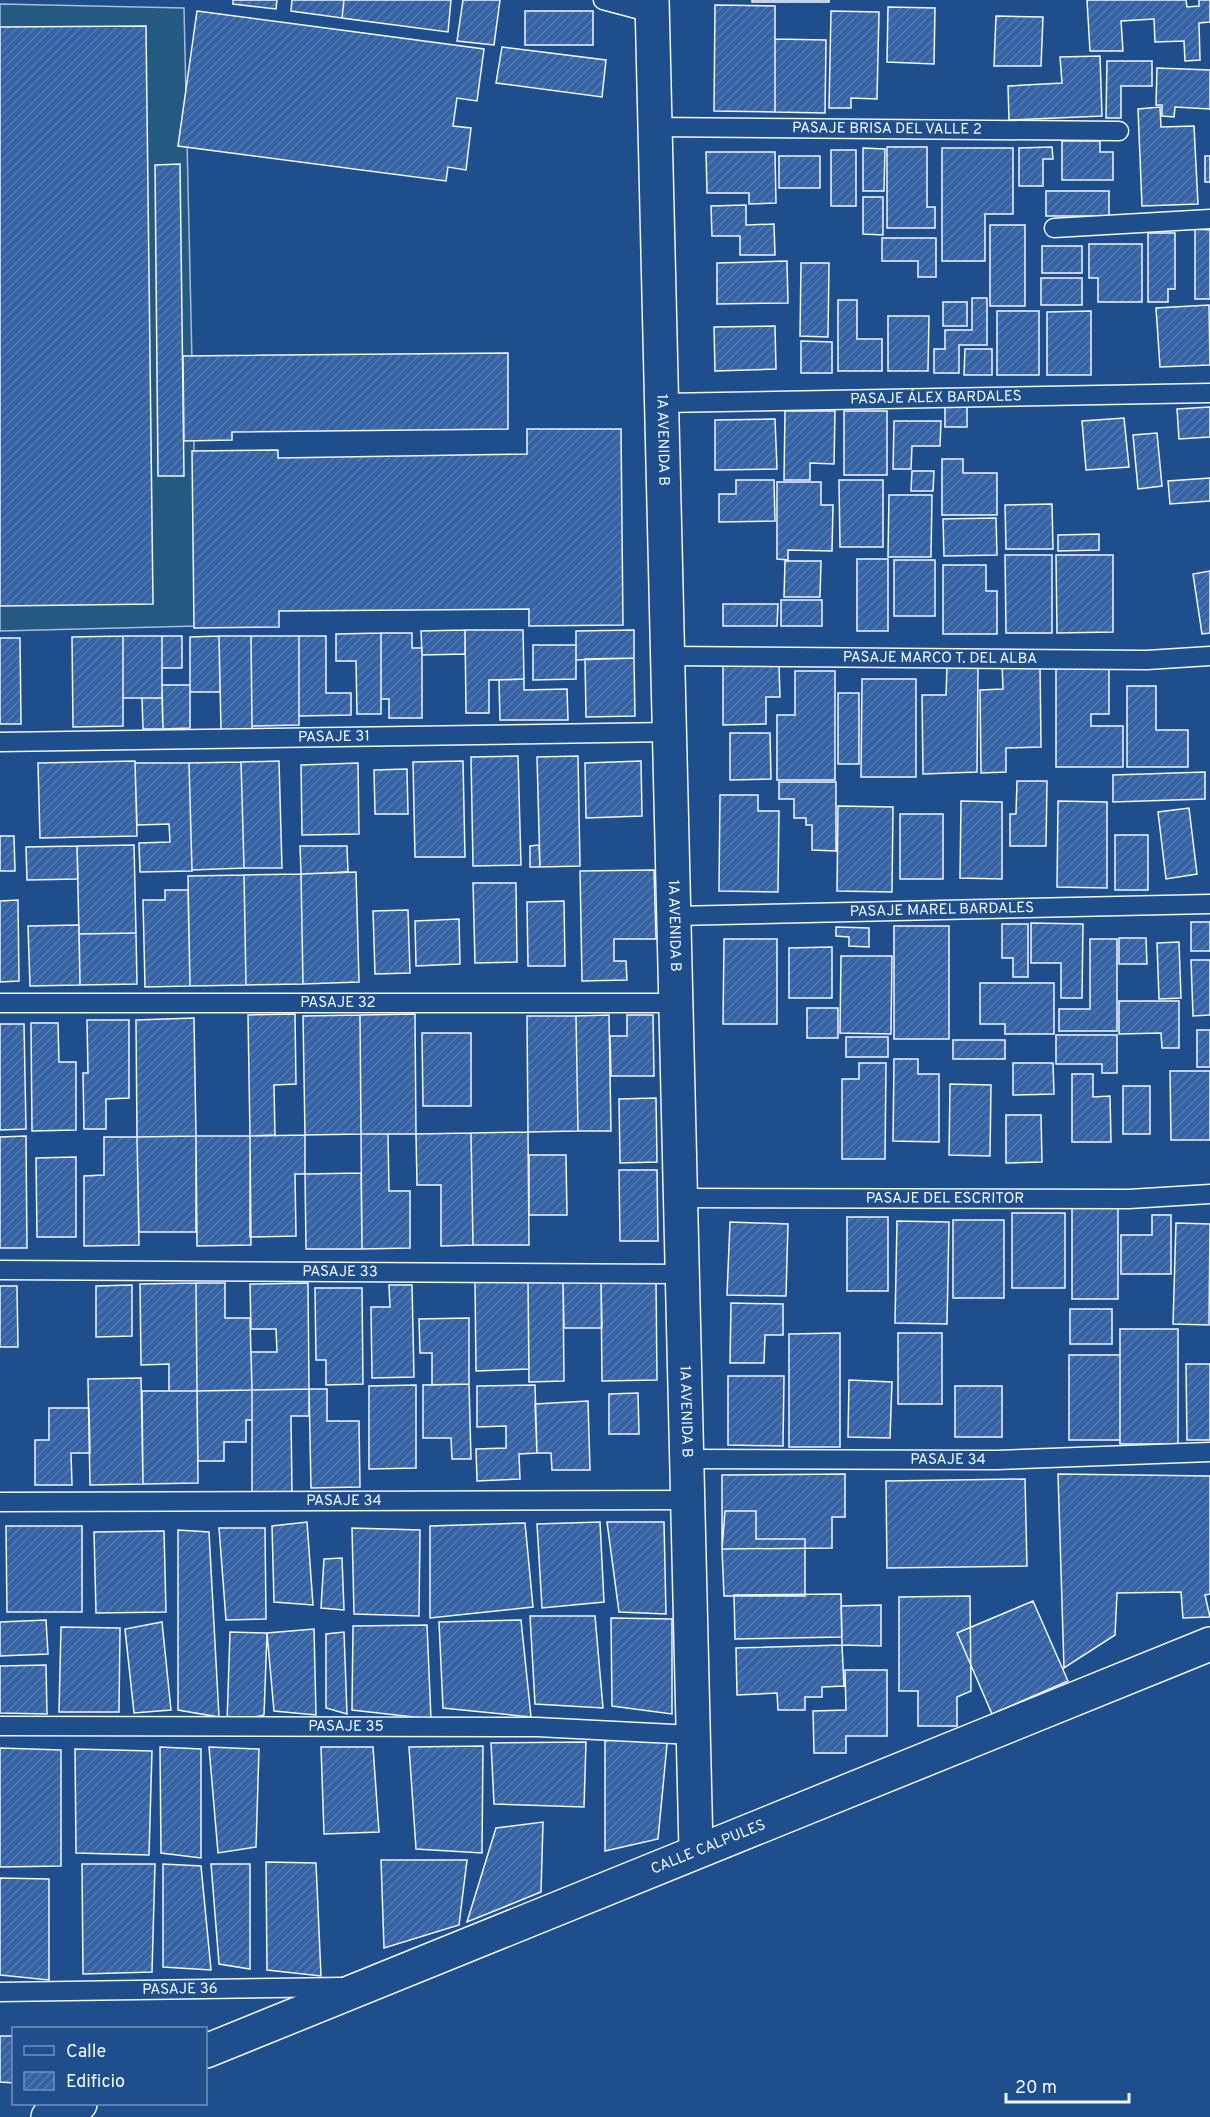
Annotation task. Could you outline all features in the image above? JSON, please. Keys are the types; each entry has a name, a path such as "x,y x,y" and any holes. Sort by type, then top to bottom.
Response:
{"street":[{"name":"1A AVENIDA B","path":"652,7 696,1850"},
{"name":"CALLE CALPULES","path":"207,2051 696,1850 1210,1644"},
{"path":"48,2117 75,2105"}],"lane":[{"path":"603,0 652,7"},
{"name":"PASAJE BRISA DEL VALLE 2","path":"655,127 1119,130"},
{"path":"1054,228 1210,219"},
{"name":"PASAJE ÁLEX BARDALES","path":"662,403 1210,393"},
{"name":"PASAJE MARCO T. DEL ALBA","path":"668,656 1147,660 1210,656"},
{"name":"PASAJE 31","path":"0,742 670,732"},
{"name":"PASAJE MAREL BARDALES","path":"674,916 1210,904"},
{"name":"PASAJE 32","path":"0,1003 676,1003"},
{"name":"PASAJE DEL ESCRITOR","path":"681,1198 1129,1199 1210,1194"},
{"name":"PASAJE 33","path":"0,1270 682,1274"},
{"name":"PASAJE 34","path":"687,1460 996,1460 1210,1452"},
{"name":"PASAJE 34","path":"0,1502 688,1500"},
{"name":"PASAJE 35","path":"0,1726 537,1727 693,1735"},
{"name":"PASAJE 36","path":"0,1992 359,1987"}],"shaded area":[{"path":"0,4 184,8 198,626 0,631"}],"building":[{"path":"233,0 277,0 276,9 233,4"},
{"path":"292,0 344,0 342,18 291,11"},
{"path":"344,0 451,0 448,32 342,18"},
{"path":"463,0 500,0 494,45 457,41"},
{"path":"752,0 829,0 829,2 752,2"},
{"path":"1087,0 1186,0 1187,7 1199,6 1199,0 1210,0 1210,22 1199,23 1200,60 1185,61 1184,41 1155,42 1154,19 1121,21 1123,51 1090,51"},
{"path":"715,5 775,6 775,112 714,111"},
{"path":"888,7 935,8 934,64 887,62"},
{"path":"197,11 484,49 477,101 457,98 453,126 471,128 466,170 448,167 446,181 178,146"},
{"path":"525,11 593,11 593,45 525,45"},
{"path":"831,11 879,12 877,99 851,98 851,108 829,108"},
{"path":"996,16 1043,17 1041,66 994,66"},
{"path":"146,26 153,604 0,606 0,27"},
{"path":"775,39 826,40 825,113 775,112"},
{"path":"502,47 606,60 602,97 496,83"},
{"path":"1100,56 1102,116 1009,120 1008,86 1062,83 1060,57"},
{"path":"1107,61 1152,61 1152,86 1121,86 1121,118 1106,118"},
{"path":"1157,68 1210,70 1210,109 1175,107 1174,117 1162,116 1162,105 1156,105"},
{"path":"1160,107 1161,127 1194,126 1198,204 1142,206 1138,109"},
{"path":"1062,141 1100,141 1100,152 1113,152 1113,180 1062,180"},
{"path":"887,147 927,147 927,207 935,207 935,228 887,228"},
{"path":"1052,147 1053,159 1043,159 1043,186 1019,186 1019,148"},
{"path":"863,148 885,149 884,191 863,191"},
{"path":"942,148 1013,148 1013,214 985,214 985,261 942,261"},
{"path":"831,150 856,150 856,206 831,206"},
{"path":"706,152 775,152 776,203 749,204 749,193 707,193"},
{"path":"779,156 820,156 820,188 779,188"},
{"path":"1205,156 1210,156 1210,182 1205,182"},
{"path":"180,164 184,476 158,476 155,165"},
{"path":"1046,191 1109,191 1109,216 1046,216"},
{"path":"863,197 883,197 883,235 863,234"},
{"path":"746,205 746,225 774,224 775,255 740,255 740,236 712,236 711,206"},
{"path":"990,225 1025,225 1025,306 990,306"},
{"path":"1195,229 1210,230 1210,299 1195,299"},
{"path":"1148,233 1175,233 1175,289 1168,289 1168,302 1148,302"},
{"path":"882,238 936,238 936,277 918,277 918,261 882,261"},
{"path":"1089,244 1142,244 1142,302 1098,302 1098,278 1089,278"},
{"path":"1042,246 1082,246 1082,273 1042,273"},
{"path":"787,261 788,303 717,304 717,263"},
{"path":"801,263 829,263 828,337 800,336"},
{"path":"1041,278 1082,278 1082,305 1041,305"},
{"path":"972,298 987,298 987,345 959,345 959,373 934,373 934,349 945,349 945,330 972,330"},
{"path":"838,300 857,300 857,339 882,339 882,371 838,371"},
{"path":"943,302 967,302 967,326 943,326"},
{"path":"1209,305 1210,365 1160,367 1156,308"},
{"path":"997,311 1039,311 1039,375 997,375"},
{"path":"1091,311 1091,375 1047,375 1047,312"},
{"path":"888,316 929,316 928,371 888,371"},
{"path":"775,326 776,369 715,371 714,327"},
{"path":"801,341 832,342 832,373 801,373"},
{"path":"965,349 992,349 992,375 964,375"},
{"path":"508,353 508,429 232,432 232,440 184,441 183,356"},
{"path":"945,407 967,407 967,427 945,427"},
{"path":"1210,407 1210,437 1179,439 1177,409"},
{"path":"785,411 835,411 834,464 810,463 810,480 784,480"},
{"path":"844,411 887,411 887,475 844,475"},
{"path":"1124,418 1129,467 1086,470 1082,421"},
{"path":"775,419 777,469 715,470 715,420"},
{"path":"894,421 941,421 940,446 912,446 911,469 893,469"},
{"path":"527,429 621,429 623,625 529,626 529,609 279,611 279,627 194,628 192,451 278,450 278,458 527,454"},
{"path":"1157,433 1162,486 1138,489 1133,435"},
{"path":"942,459 963,459 963,473 997,473 997,515 942,515"},
{"path":"912,471 934,471 933,491 911,491"},
{"path":"1210,478 1210,501 1170,504 1168,481"},
{"path":"736,480 774,480 775,521 719,522 719,494 736,494"},
{"path":"839,480 883,480 883,547 840,547"},
{"path":"777,482 821,482 821,505 833,505 832,551 788,550 788,560 777,559"},
{"path":"889,495 932,495 931,557 888,557"},
{"path":"1052,504 1053,549 1006,549 1005,505"},
{"path":"996,518 997,555 944,556 943,519"},
{"path":"1099,534 1099,550 1058,551 1058,535"},
{"path":"1005,555 1052,555 1052,633 1006,633"},
{"path":"1056,555 1113,555 1113,632 1057,633"},
{"path":"857,559 888,559 888,631 857,631"},
{"path":"894,560 935,560 935,616 894,616"},
{"path":"785,561 821,561 820,597 784,597"},
{"path":"943,565 986,565 986,591 997,591 997,634 943,634"},
{"path":"1210,571 1210,633 1202,634 1193,574"},
{"path":"781,600 822,600 822,626 781,626"},
{"path":"723,604 778,604 777,626 723,626"},
{"path":"465,630 523,630 524,679 489,680 489,713 466,713"},
{"path":"465,630 465,654 422,655 421,631"},
{"path":"634,630 634,658 576,660 576,631"},
{"path":"381,633 412,633 412,648 422,648 422,718 389,718 389,699 381,699"},
{"path":"381,633 381,714 357,714 356,661 336,661 336,634"},
{"path":"123,636 162,636 162,698 123,698"},
{"path":"123,636 123,726 73,727 72,637"},
{"path":"162,636 182,636 182,668 162,668"},
{"path":"219,636 251,636 252,729 221,730"},
{"path":"219,636 220,692 190,692 190,637"},
{"path":"251,636 299,636 299,725 252,726"},
{"path":"299,636 326,636 326,693 351,693 351,715 299,716"},
{"path":"0,638 20,638 21,724 0,724"},
{"path":"533,645 576,645 576,679 533,680"},
{"path":"634,658 635,716 586,717 585,659"},
{"path":"1002,664 1040,664 1041,747 1006,748 1006,772 981,773 980,690 1003,689"},
{"path":"779,665 780,697 766,697 766,724 723,725 723,666"},
{"path":"1056,665 1109,665 1109,714 1091,714 1091,726 1123,726 1123,767 1056,767"},
{"path":"947,667 978,667 977,772 923,774 922,695 946,695"},
{"path":"795,671 835,671 835,780 777,780 777,715 795,715"},
{"path":"524,679 524,690 567,689 568,720 500,720 499,680"},
{"path":"862,679 916,679 916,777 861,777"},
{"path":"162,685 190,685 190,728 163,729"},
{"path":"1127,686 1156,686 1156,730 1188,730 1188,767 1127,767"},
{"path":"838,693 859,693 859,764 838,764"},
{"path":"142,698 162,698 163,729 143,729"},
{"path":"730,733 770,733 771,779 730,780"},
{"path":"518,756 521,865 473,866 471,757"},
{"path":"578,756 580,866 540,867 537,757"},
{"path":"135,761 137,836 40,838 38,763"},
{"path":"279,761 282,868 244,868 241,762"},
{"path":"463,761 465,857 415,857 413,762"},
{"path":"641,761 642,816 586,818 585,763"},
{"path":"241,762 244,868 192,870 189,763"},
{"path":"135,763 189,763 192,871 140,872 139,843 170,842 169,824 137,825"},
{"path":"358,763 359,834 302,835 301,765"},
{"path":"407,769 408,814 375,814 374,770"},
{"path":"1205,772 1205,799 1113,802 1113,775"},
{"path":"1017,781 1047,781 1046,846 1010,846 1010,814 1016,814"},
{"path":"779,782 836,782 836,851 812,850 812,825 806,825 806,818 794,818 794,799 779,799"},
{"path":"720,795 758,795 758,811 779,811 778,892 719,891"},
{"path":"961,801 1002,802 1002,879 960,878"},
{"path":"1058,801 1107,802 1107,888 1057,887"},
{"path":"838,806 893,807 892,892 837,891"},
{"path":"1189,808 1197,874 1166,879 1158,812"},
{"path":"900,814 943,814 943,879 900,879"},
{"path":"1115,835 1148,835 1148,890 1115,890"},
{"path":"0,836 14,836 15,871 0,871"},
{"path":"134,845 136,933 79,934 77,846"},
{"path":"539,845 540,867 530,867 530,846"},
{"path":"77,846 78,879 27,880 26,847"},
{"path":"300,846 347,846 348,872 301,874"},
{"path":"654,870 656,939 614,939 614,961 626,961 627,980 582,981 580,871"},
{"path":"356,872 359,982 303,984 301,874"},
{"path":"301,874 303,984 246,985 244,875"},
{"path":"244,875 246,985 190,986 188,876"},
{"path":"473,883 516,883 517,962 475,963"},
{"path":"165,890 188,890 190,986 145,987 143,900 165,900"},
{"path":"18,900 19,981 0,982 0,901"},
{"path":"564,901 565,966 528,966 527,902"},
{"path":"408,910 410,973 375,974 373,911"},
{"path":"459,919 460,964 416,966 415,921"},
{"path":"1191,922 1210,922 1210,951 1191,951"},
{"path":"1031,923 1083,924 1082,998 1061,998 1061,963 1031,963"},
{"path":"1002,924 1028,924 1028,977 1013,977 1013,958 1002,958"},
{"path":"79,925 80,985 30,986 28,926"},
{"path":"894,926 949,926 949,1039 894,1039"},
{"path":"836,927 869,928 869,947 849,946 849,937 836,936"},
{"path":"136,933 137,984 80,985 79,934"},
{"path":"1119,938 1146,938 1147,964 1119,964"},
{"path":"724,939 777,939 777,1024 723,1024"},
{"path":"1090,939 1117,939 1117,1031 1059,1031 1059,1009 1090,1009"},
{"path":"1179,942 1181,998 1159,999 1157,943"},
{"path":"832,947 832,998 789,998 789,948"},
{"path":"841,956 892,956 891,1034 840,1033"},
{"path":"1191,960 1210,960 1210,1015 1193,1016"},
{"path":"980,983 1054,983 1054,1034 1005,1034 1005,1024 980,1024"},
{"path":"1119,1001 1179,1001 1179,1048 1162,1048 1161,1033 1119,1034"},
{"path":"807,1008 838,1008 838,1038 807,1038"},
{"path":"295,1014 296,1084 274,1085 275,1135 250,1136 248,1015"},
{"path":"415,1014 416,1134 361,1134 360,1015"},
{"path":"360,1015 361,1134 305,1135 303,1016"},
{"path":"609,1015 611,1131 578,1131 576,1016"},
{"path":"627,1015 653,1015 654,1076 611,1076 610,1036 627,1036"},
{"path":"527,1016 576,1016 578,1131 528,1132"},
{"path":"194,1018 196,1136 137,1137 136,1020"},
{"path":"87,1020 129,1020 129,1098 106,1099 106,1129 84,1129 83,1073 88,1073"},
{"path":"31,1023 58,1023 59,1062 76,1062 76,1130 32,1131"},
{"path":"0,1024 24,1024 26,1129 0,1130"},
{"path":"1197,1030 1210,1030 1210,1067 1197,1067"},
{"path":"422,1033 471,1033 471,1106 423,1106"},
{"path":"1056,1035 1117,1035 1117,1073 1102,1073 1102,1064 1056,1064"},
{"path":"846,1037 888,1037 888,1057 846,1057"},
{"path":"953,1040 1005,1040 1005,1059 953,1059"},
{"path":"894,1059 918,1059 918,1074 939,1074 939,1142 893,1141"},
{"path":"859,1063 886,1063 885,1159 842,1159 842,1079 859,1079"},
{"path":"1013,1063 1053,1063 1054,1094 1013,1095"},
{"path":"1170,1071 1210,1071 1210,1140 1171,1140"},
{"path":"1072,1074 1093,1074 1093,1097 1110,1096 1111,1142 1072,1142"},
{"path":"950,1084 991,1085 990,1156 949,1155"},
{"path":"1123,1086 1150,1086 1150,1134 1123,1134"},
{"path":"656,1098 657,1162 620,1163 619,1099"},
{"path":"1006,1115 1041,1115 1042,1162 1006,1163"},
{"path":"528,1132 529,1245 473,1245 471,1133"},
{"path":"471,1133 473,1245 441,1246 441,1185 417,1185 416,1134"},
{"path":"361,1134 388,1134 389,1191 410,1191 410,1248 362,1249"},
{"path":"305,1135 305,1174 295,1174 296,1236 250,1237 250,1136"},
{"path":"26,1136 27,1248 0,1248 0,1137"},
{"path":"196,1136 196,1232 139,1232 137,1137"},
{"path":"196,1136 250,1136 251,1245 197,1246"},
{"path":"104,1137 137,1137 139,1245 84,1246 84,1176 104,1175"},
{"path":"529,1155 566,1155 567,1215 529,1215"},
{"path":"76,1157 76,1237 37,1237 36,1158"},
{"path":"619,1170 657,1170 658,1241 620,1241"},
{"path":"361,1173 362,1249 306,1249 305,1174"},
{"path":"1072,1207 1118,1207 1118,1299 1072,1299"},
{"path":"1012,1213 1065,1213 1065,1288 1012,1288"},
{"path":"1152,1215 1171,1215 1171,1274 1121,1274 1121,1235 1152,1235"},
{"path":"847,1217 888,1217 888,1291 847,1291"},
{"path":"953,1220 1004,1220 1004,1298 953,1298"},
{"path":"897,1221 949,1222 947,1324 895,1323"},
{"path":"730,1222 788,1224 786,1296 727,1295"},
{"path":"1176,1223 1210,1224 1209,1325 1173,1324"},
{"path":"656,1279 657,1380 602,1381 601,1280"},
{"path":"601,1280 602,1328 564,1328 563,1281"},
{"path":"475,1281 528,1281 529,1369 476,1371"},
{"path":"528,1281 563,1281 564,1381 529,1382"},
{"path":"196,1283 197,1391 169,1391 169,1364 141,1365 140,1284"},
{"path":"196,1283 225,1283 225,1318 250,1318 252,1390 197,1391"},
{"path":"308,1283 309,1389 252,1390 251,1352 277,1352 276,1329 251,1329 250,1284"},
{"path":"132,1285 132,1336 96,1337 96,1286"},
{"path":"389,1285 412,1285 414,1377 372,1378 371,1307 390,1307"},
{"path":"0,1286 17,1286 18,1347 0,1347"},
{"path":"315,1288 362,1288 363,1384 326,1385 326,1360 316,1360"},
{"path":"731,1303 783,1304 783,1335 765,1335 764,1363 730,1363"},
{"path":"1070,1309 1112,1309 1112,1344 1070,1344"},
{"path":"469,1318 469,1384 432,1385 432,1353 420,1353 419,1319"},
{"path":"1120,1329 1178,1329 1178,1444 1120,1444"},
{"path":"840,1333 840,1447 789,1447 789,1334"},
{"path":"898,1333 942,1333 942,1404 898,1404"},
{"path":"1069,1355 1120,1355 1120,1440 1069,1440"},
{"path":"1186,1364 1210,1364 1210,1440 1187,1440"},
{"path":"728,1376 784,1376 783,1446 728,1445"},
{"path":"141,1378 143,1484 90,1485 88,1379"},
{"path":"849,1380 892,1382 890,1438 848,1437"},
{"path":"469,1384 471,1459 452,1459 451,1438 423,1438 423,1385"},
{"path":"416,1385 416,1468 369,1469 369,1386"},
{"path":"535,1385 537,1453 519,1454 520,1479 477,1481 476,1449 506,1448 506,1426 477,1427 477,1386"},
{"path":"955,1386 1002,1386 1002,1437 955,1437"},
{"path":"309,1389 327,1389 327,1421 359,1421 360,1487 311,1488"},
{"path":"309,1389 309,1416 291,1416 292,1492 252,1492 252,1390"},
{"path":"252,1390 252,1420 246,1420 246,1442 224,1442 224,1461 198,1461 197,1391"},
{"path":"142,1391 197,1391 198,1483 143,1484"},
{"path":"638,1393 639,1434 609,1434 609,1394"},
{"path":"588,1401 590,1470 552,1470 551,1453 537,1453 535,1404"},
{"path":"49,1408 89,1408 90,1453 71,1453 72,1485 35,1485 35,1440 49,1440"},
{"path":"845,1474 845,1517 832,1517 832,1548 722,1549 722,1475"},
{"path":"1058,1474 1210,1476 1210,1594 1205,1595 1210,1617 1183,1618 1181,1592 1117,1593 1115,1635 1064,1668"},
{"path":"1025,1479 1027,1566 887,1568 886,1481"},
{"path":"725,1511 756,1511 756,1539 805,1539 805,1596 724,1596 722,1549"},
{"path":"307,1522 313,1605 274,1602 272,1526"},
{"path":"600,1522 604,1602 542,1608 537,1524"},
{"path":"607,1522 664,1522 666,1614 619,1612"},
{"path":"525,1523 533,1607 430,1618 430,1526"},
{"path":"6,1526 82,1526 82,1612 7,1612"},
{"path":"219,1528 265,1528 266,1619 226,1620"},
{"path":"352,1528 420,1530 419,1616 354,1614"},
{"path":"178,1530 209,1532 219,1717 178,1710"},
{"path":"164,1531 166,1612 96,1613 94,1532"},
{"path":"342,1558 344,1610 321,1608 324,1559"},
{"path":"841,1594 842,1637 735,1639 734,1595"},
{"path":"970,1596 971,1691 957,1697 957,1726 918,1726 918,1691 899,1691 899,1597"},
{"path":"1033,1601 1068,1681 992,1714 957,1633"},
{"path":"881,1605 881,1646 842,1645 841,1606"},
{"path":"530,1616 595,1616 603,1708 535,1704"},
{"path":"611,1618 672,1619 672,1714 612,1706"},
{"path":"46,1620 48,1654 0,1656 0,1622"},
{"path":"521,1620 531,1717 443,1708 439,1622"},
{"path":"162,1622 171,1710 134,1713 125,1629"},
{"path":"427,1625 431,1719 352,1710 353,1626"},
{"path":"61,1627 120,1628 119,1712 59,1712"},
{"path":"314,1629 316,1715 274,1711 267,1633"},
{"path":"230,1632 267,1633 264,1715 227,1723"},
{"path":"344,1632 347,1714 326,1708 326,1634"},
{"path":"842,1645 844,1686 822,1687 822,1697 805,1697 805,1710 778,1710 777,1693 737,1695 736,1648"},
{"path":"46,1665 47,1714 0,1713 0,1666"},
{"path":"845,1670 887,1670 887,1736 846,1736 846,1753 814,1753 813,1711 846,1710"},
{"path":"668,1734 658,1839 605,1851 605,1741"},
{"path":"586,1742 584,1807 494,1804 491,1743"},
{"path":"483,1746 482,1853 416,1849 409,1747"},
{"path":"160,1747 201,1749 201,1858 161,1853"},
{"path":"209,1747 259,1749 256,1847 218,1853"},
{"path":"321,1747 373,1747 379,1832 324,1834"},
{"path":"0,1748 61,1750 61,1866 0,1867"},
{"path":"75,1749 152,1751 149,1855 76,1853"},
{"path":"543,1822 541,1892 467,1922 496,1828"},
{"path":"381,1860 467,1860 459,1925 384,1948"},
{"path":"266,1862 316,1863 321,1976 267,1970"},
{"path":"82,1864 155,1864 152,1972 83,1974"},
{"path":"163,1864 201,1866 211,1970 163,1967"},
{"path":"211,1864 250,1864 250,1969 219,1964"},
{"path":"0,1878 49,1879 49,1980 0,1975"},
{"path":"0,2036 12,2036 12,2083 0,2082"}]}
